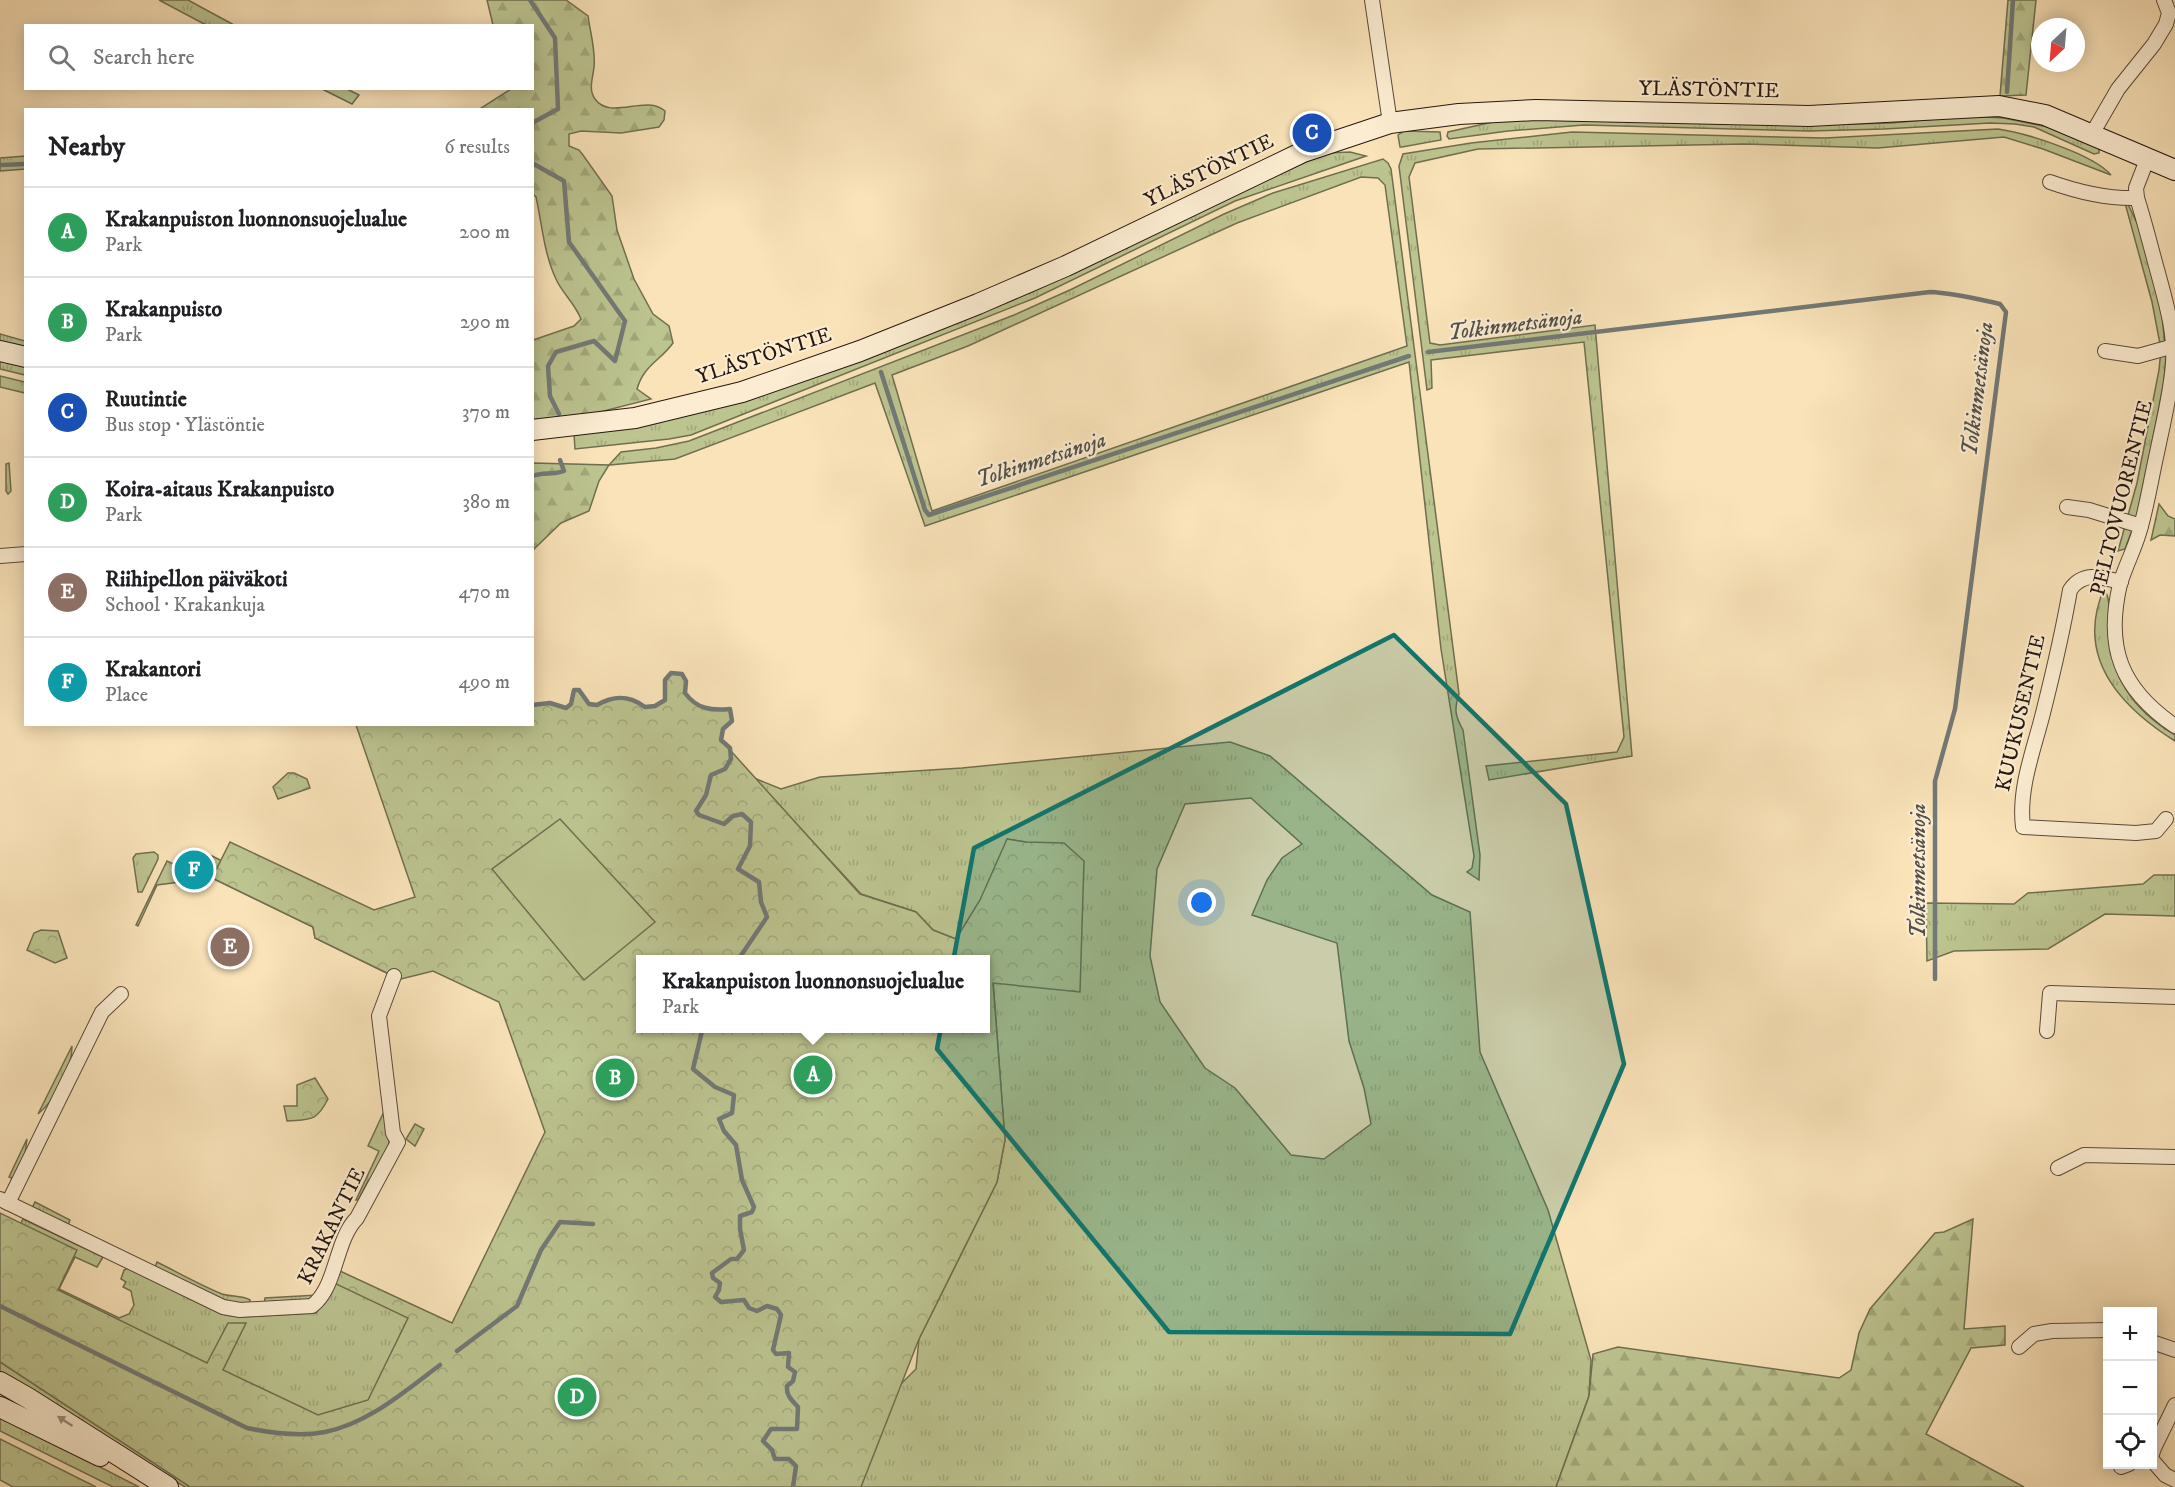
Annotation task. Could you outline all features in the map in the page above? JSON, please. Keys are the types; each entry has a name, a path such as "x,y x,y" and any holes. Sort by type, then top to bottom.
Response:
{"main road":[{"name":"YLÄSTÖNTIE","path":"534,430 635,418 742,392 860,351 1066,266 1303,152 1390,123 1459,114 1536,110 1809,116 1999,106 2045,115 2175,170"},
{"path":"0,351 24,357"},
{"path":"0,1382 168,1487"},
{"path":"0,1407 163,1487"}],"street":[{"path":"1372,0 1390,123"},
{"path":"2092,134 2118,89 2154,44 2166,24 2169,13 2164,0"},
{"name":"PELTOVUORENTIE","path":"2148,157 2136,188 2137,198 2169,310 2174,340 2170,388 2141,526 2121,582 2114,627 2116,648 2138,695 2154,712 2175,726"},
{"path":"2050,182 2076,191 2121,199 2137,198"},
{"path":"2105,351 2138,356 2174,340"},
{"path":"2067,507 2089,510 2141,526"},
{"path":"0,556 24,554"},
{"name":"KUUKUSENTIE","path":"2121,582 2085,577 2076,582 2070,590 2052,677 2024,787 2021,806 2023,827 2136,833 2156,831 2166,819"},
{"name":"KRAKANTIE","path":"4,1201 223,1307 240,1310 312,1306 317,1303 327,1285 350,1227 398,1142 393,1132 379,1016 394,976"},
{"path":"2047,1031 2050,993 2175,997"},
{"path":"4,1201 102,1012 121,994"},
{"path":"2058,1168 2084,1155 2175,1157"},
{"path":"2019,1347 2034,1334 2052,1331 2103,1330"},
{"path":"2157,1344 2175,1350"},
{"path":"2157,1442 2175,1405"},
{"path":"2157,1466 2165,1475 2175,1480"}],"highlighted area":[{"path":"1394,635 1566,804 1624,1064 1510,1334 1169,1332 937,1049 974,848"}],"green space":[{"path":"159,0 188,0 232,24 204,24"},
{"path":"487,0 566,0 588,16 594,55 591,87 595,99 610,108 648,105 665,111 664,120 659,127 621,133 581,131 569,134 569,146 579,150 612,196 617,230 634,279 653,314 669,326 673,343 644,374 637,389 651,399 592,414 534,420 534,340 574,326 581,319 559,284 546,249 534,195 534,108 481,108 509,90 534,90 534,24 493,24"},
{"path":"2008,0 2036,0 2034,18 2031,18 2031,48 2026,95 2000,96"},
{"path":"324,90 349,90 359,95 352,104"},
{"path":"1969,116 2004,118 2048,127 2099,148 2099,153 2094,154 2034,127 1990,123 1809,131 1584,125 1508,131 1449,139 1447,136 1448,132 1502,120 1522,119 1812,125 1891,123"},
{"path":"1998,129 2025,135 2075,152 2102,167 2111,175 2004,137 1878,148 1744,144 1478,149 1415,163 1409,177 1430,343 1440,345 1595,325 1632,756 1489,780 1486,766 1617,752 1624,737 1584,342 1431,360 1432,388 1427,390 1399,166 1403,154 1471,143 1572,132 1825,138"},
{"path":"1404,131 1440,132 1441,140 1400,147 1398,135"},
{"path":"1350,152 1366,156 1235,201 1035,298 691,435 575,449 574,434 623,428 693,414 859,360 1032,292 1277,174 1327,153"},
{"path":"24,156 24,169 0,171 0,158"},
{"path":"1383,159 1391,169 1459,694 1456,712 1463,730 1480,855 1479,880 1467,872 1472,868 1474,856 1441,649 1409,362 925,526 875,383 675,459 609,465 621,452 689,441 1014,315 1224,214 1273,193","holes":["1361,177 1378,178 1385,185 1407,346 932,511 892,375 968,346 1237,223"]},
{"path":"2122,192 2138,225 2157,292 2166,356 2164,381 2136,519 2125,549 2118,551 2137,483 2161,349 2152,302"},
{"path":"0,334 24,341 24,349 0,343"},
{"path":"0,359 24,365 24,375 0,369"},
{"path":"0,376 24,382 24,393 0,387"},
{"path":"9,463 11,491 8,494 6,464"},
{"path":"534,463 609,465 599,481 589,511 561,523 534,549"},
{"path":"2159,504 2168,516 2175,519 2175,536 2160,535 2151,540"},
{"path":"2104,589 2109,604 2110,647 2120,678 2136,704 2160,726 2175,735 2175,741 2137,713 2108,678 2099,658 2095,637 2096,614"},
{"path":"671,673 682,674 686,681 685,693 694,703 717,710 730,709 732,721 723,729 721,740 860,894 916,912 933,930 956,939 980,900 1007,839 1064,843 1084,861 1080,992 993,983 1005,1140 997,1182 919,1339 861,1487 190,1487 0,1362 0,1213 77,1250 58,1290 207,1363 228,1323 246,1323 223,1370 318,1415 368,1400 408,1318 334,1283 340,1271 452,1323 545,1132 499,1002 433,971 401,979 391,975 315,938 313,927 212,878 230,842 374,910 415,897 356,726 534,726 534,705 550,703 566,708 571,704 574,690 579,690 589,704 596,705 614,699 627,698 645,707 655,706 665,700 665,680"},
{"path":"1230,742 1270,756 1432,895 1470,912 1480,1052 1548,1210 1591,1360 1589,1396 1556,1487 798,1487 916,1369 919,1339 997,1182 1005,1140 993,982 1026,842 1007,839 975,947 933,930 916,912 861,894 754,778 781,789 820,777 962,768","holes":["1251,798 1302,844 1282,858 1267,880 1252,915 1337,943 1349,1041 1364,1088 1371,1124 1324,1159 1291,1155 1235,1088 1205,1068 1160,1002 1150,956 1157,869 1185,804"]},
{"path":"288,773 294,773 307,779 310,788 278,799 273,787"},
{"path":"560,819 655,922 584,980 492,869"},
{"path":"154,852 158,855 158,859 142,892 138,892 133,858 136,854"},
{"path":"212,856 394,946 391,975 315,938 313,927 212,878 157,885 138,926 136,925 167,861 201,877"},
{"path":"2154,875 2175,875 2175,916 2105,914 2048,949 1954,951 1927,961 1926,903 2014,904 2028,893 2143,884"},
{"path":"41,930 58,931 67,958 55,963 27,950 34,933"},
{"path":"72,1046 69,1064 62,1083 38,1114"},
{"path":"315,1078 328,1099 324,1106 312,1118 287,1121 284,1106 297,1106 297,1085"},
{"path":"387,1105 389,1146 375,1175 368,1181 356,1200 379,1151 368,1146"},
{"path":"415,1124 424,1129 415,1146 406,1139"},
{"path":"27,1139 25,1154 13,1179 9,1177"},
{"path":"35,1202 70,1220 68,1225 32,1208"},
{"path":"23,1219 103,1257 97,1267 75,1257 59,1289 119,1318 129,1314 134,1305 131,1291 123,1287 126,1282 121,1279 124,1270 128,1268 226,1315 240,1317 316,1313 334,1281 381,1301 413,1321 438,1487 185,1487 0,1375 0,1263"},
{"path":"1973,1219 1964,1329 2005,1326 2005,1345 1971,1348 1926,1434 2024,1487 1556,1487 1589,1396 1593,1354 1618,1347 1839,1378 1851,1370 1859,1333 1870,1309 1935,1233 1944,1232"},
{"path":"157,1262 222,1294 247,1298 250,1304 227,1302 155,1267"},
{"path":"317,1295 314,1299 264,1304 265,1298"},
{"path":"0,1416 139,1487 113,1487 0,1431"},
{"path":"0,1439 96,1487 13,1487 0,1480"}],"waterway":[{"path":"530,0 555,38 558,109 534,122"},
{"path":"2007,92 2013,0"},
{"path":"0,165 24,164"},
{"path":"534,164 564,181 569,242 625,321 615,361 594,341 556,352 548,366 550,396 559,414"},
{"name":"Tolkinmetsänoja","path":"1428,352 1930,292 2000,304 2006,312 1955,709 1935,781 1935,979"},
{"name":"Tolkinmetsänoja","path":"881,372 925,510 929,515 1409,356"},
{"path":"534,476 564,471 560,460"},
{"path":"534,705 550,703 566,708 571,704 574,690 579,690 589,704 597,705 609,699 627,698 645,707 655,706 665,700 665,680 671,673 682,674 686,681 685,693 694,703 705,708 730,709 732,721 723,729 721,740 730,748 731,759 725,769 711,775 706,795 696,811 699,815 724,824 733,816 742,814 751,822 750,846 738,869 759,882 761,902 767,917 741,955"},
{"path":"702,1033 693,1069 715,1087 734,1095 732,1113 719,1119 724,1131 736,1145 742,1180 754,1207 752,1212 740,1216 744,1250 737,1259 731,1259 712,1273 713,1278 720,1283 715,1297 721,1302 744,1300 749,1308 757,1311 767,1306 777,1309 781,1315 773,1350 776,1354 789,1353 788,1367 795,1372 793,1381 787,1386 787,1393 798,1407 797,1429 771,1429 763,1441 772,1450 775,1459 789,1459 796,1466 793,1487"},
{"path":"457,1351 517,1306 541,1250 560,1222 593,1224"},
{"path":"0,1306 247,1428 276,1433 315,1433 341,1428 386,1405 440,1365"}],"place":[{"name":"Ruutintie","path":"1312,133"},
{"name":"Krakantori","path":"194,870"},
{"name":"Riihipellon päiväkoti","path":"230,947"},
{"name":"Krakanpuiston luonnonsuojelualue","path":"813,1075"},
{"name":"Krakanpuisto","path":"615,1078"},
{"name":"Koira-aitaus Krakanpuisto","path":"577,1397"}]}
